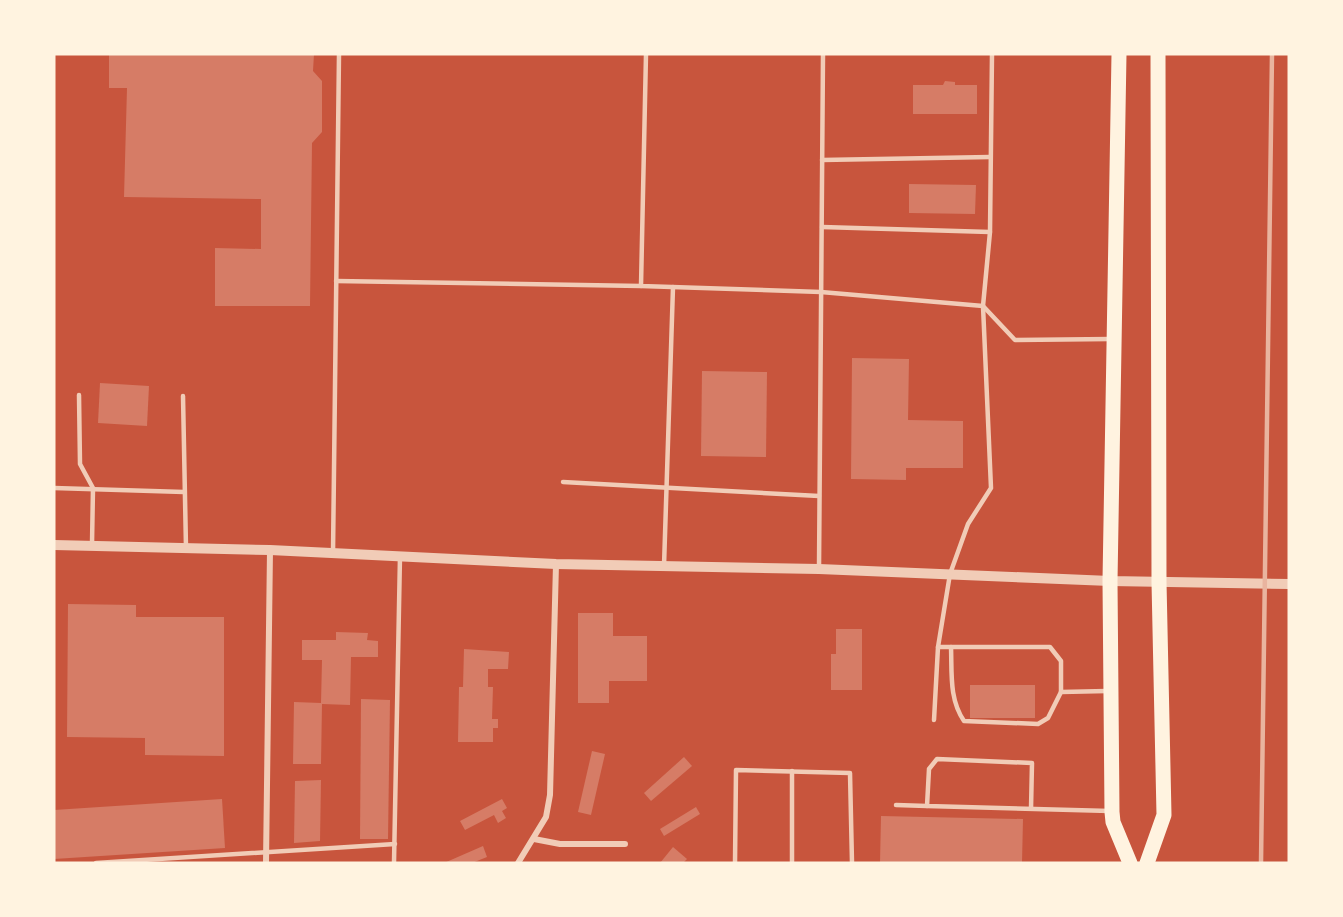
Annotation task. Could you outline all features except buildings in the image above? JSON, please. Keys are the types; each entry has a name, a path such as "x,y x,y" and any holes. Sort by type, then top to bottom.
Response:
{"main road":[{"path":"1119,54 1110,581 1112,812 1113,822 1130,863"},
{"path":"1147,863 1164,815 1159,582 1158,54"}],"street":[{"path":"54,544 270,550 556,564 819,569 1110,581 1289,584"},
{"path":"266,863 270,550"},
{"path":"518,863 546,817 550,795 556,564"},
{"path":"534,839 561,844 625,844"}],"lane":[{"path":"333,553 339,54"},
{"path":"641,286 646,54"},
{"path":"819,569 823,54"},
{"path":"934,720 938,647 950,574 968,524 991,488 983,306 990,232 992,54"},
{"path":"822,160 990,157"},
{"path":"822,227 990,232"},
{"path":"336,281 641,286 821,292 983,306 1015,340 1114,339"},
{"path":"664,566 673,287"},
{"path":"79,395 80,464 93,488 92,544"},
{"path":"183,396 186,548"},
{"path":"563,482 819,496"},
{"path":"54,488 184,492"},
{"path":"394,863 400,556"},
{"path":"938,647 951,647 1050,647 1060,661 1061,692 1048,718 1038,724 964,721 956,710 953,694 951,647"},
{"path":"1061,692 1112,691"},
{"path":"927,806 929,769 937,759 1032,763 1031,809"},
{"path":"735,863 736,770 850,773 852,863"},
{"path":"792,771 792,863"},
{"path":"896,805 1112,812"},
{"path":"96,863 395,844"}],"railway":[{"path":"1261,863 1272,54"}]}
